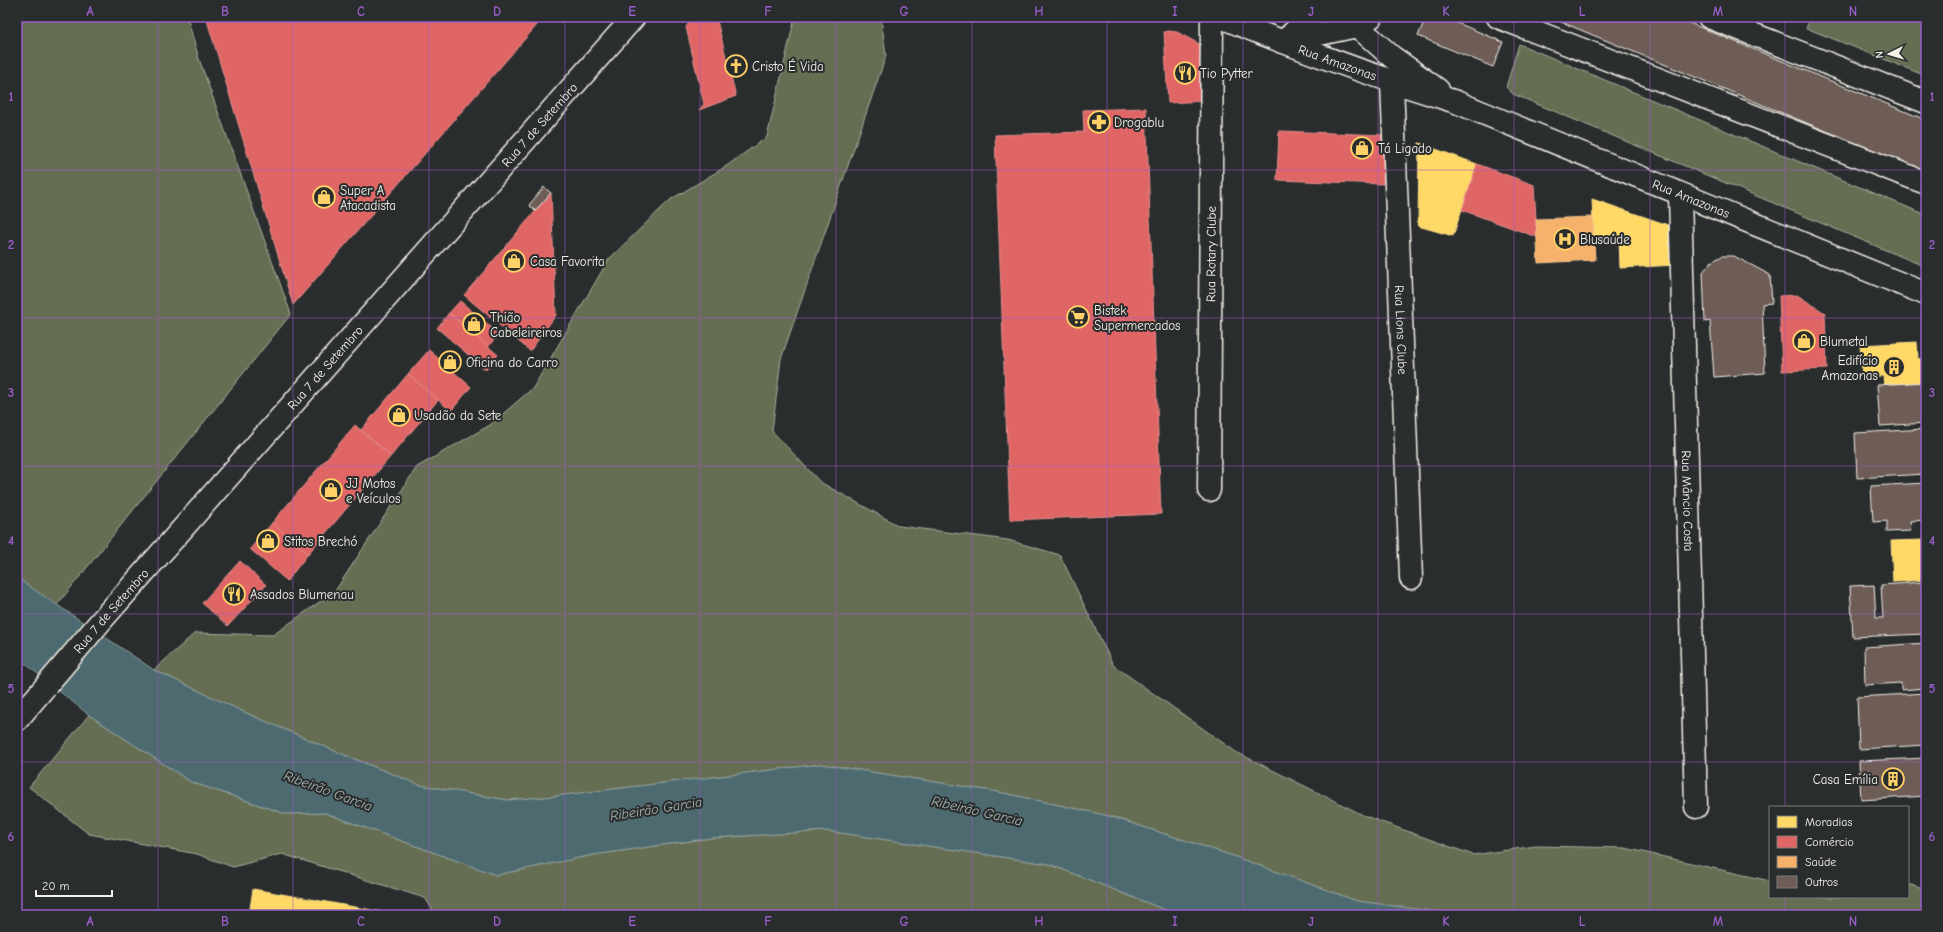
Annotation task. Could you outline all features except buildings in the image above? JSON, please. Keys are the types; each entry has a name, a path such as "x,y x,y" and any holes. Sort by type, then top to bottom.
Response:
{"main road":[{"name":"Rua 7 de Setembro","path":"17,720 38,693 101,621 634,17"},
{"name":"Rua Rotary Clube","path":"1208,490 1212,17"},
{"name":"Rua Amazonas","path":"1221,17 1282,42 1392,82 1456,102 1926,294"},
{"path":"1282,42 1310,17"},
{"path":"1498,17 1926,183"},
{"path":"1709,17 1926,102"},
{"name":"Rua Amazonas","path":"1357,20 1392,57 1456,102"},
{"path":"1282,42 1357,20"},
{"name":"Rua Lions Clube","path":"1392,82 1411,578"},
{"name":"Rua Mâncio Costa","path":"1680,194 1696,808"}],"green space":[{"path":"17,17 187,17 199,59 291,314 56,606 17,578"},
{"path":"795,17 881,17 886,56 781,359 772,431 820,482 899,526 1008,540 1060,555 1113,665 1236,752 1365,816 1473,855 1536,846 1625,848 1769,881 1769,898 1909,898 1909,884 1926,890 1926,915 1460,915 1357,901 1233,856 1109,816 1004,793 821,764 556,796 507,800 420,785 246,713 154,670 195,633 273,635 335,591 417,467 490,425 533,388 609,259 670,200 725,167 767,137"},
{"path":"1811,17 1926,17 1926,76 1806,28"},
{"path":"1519,44 1926,215 1926,267 1513,94 1506,87"},
{"path":"89,715 191,782 286,814 325,813 496,875 593,855 711,838 827,831 1049,864 1178,915 436,915 425,898 282,854 233,867 197,854 89,834 29,787"}],"water":[{"name":"Ribeirão Garcia","path":"17,578 154,670 246,713 420,785 507,800 556,796 821,764 1004,793 1109,816 1233,856 1357,901 1460,915 1178,915 1049,864 827,831 711,838 593,855 496,875 325,813 286,814 191,782 89,715 17,657"}],"place":[{"name":"Cristo É Vida","path":"736,66"},
{"name":"Tio Pytter","path":"1185,73"},
{"name":"Drogablu","path":"1099,122"},
{"name":"Tá Ligado","path":"1362,148"},
{"name":"Super A Atacadista","path":"324,197"},
{"name":"Blusaúde","path":"1565,239"},
{"name":"Casa Favorita","path":"514,261"},
{"name":"Bistek Supermercados","path":"1078,317"},
{"name":"Thião Cabeleireiros","path":"474,324"},
{"name":"Blumetal","path":"1804,341"},
{"name":"Oficina do Carro","path":"450,362"},
{"name":"Edifício Amazonas","path":"1894,367"},
{"name":"Usadão da Sete","path":"399,415"},
{"name":"JJ Motos e Veículos","path":"331,490"},
{"name":"Stitos Brechó","path":"268,541"},
{"name":"Assados Blumenau","path":"234,594"},
{"name":"Casa Emília","path":"1893,779"}]}
